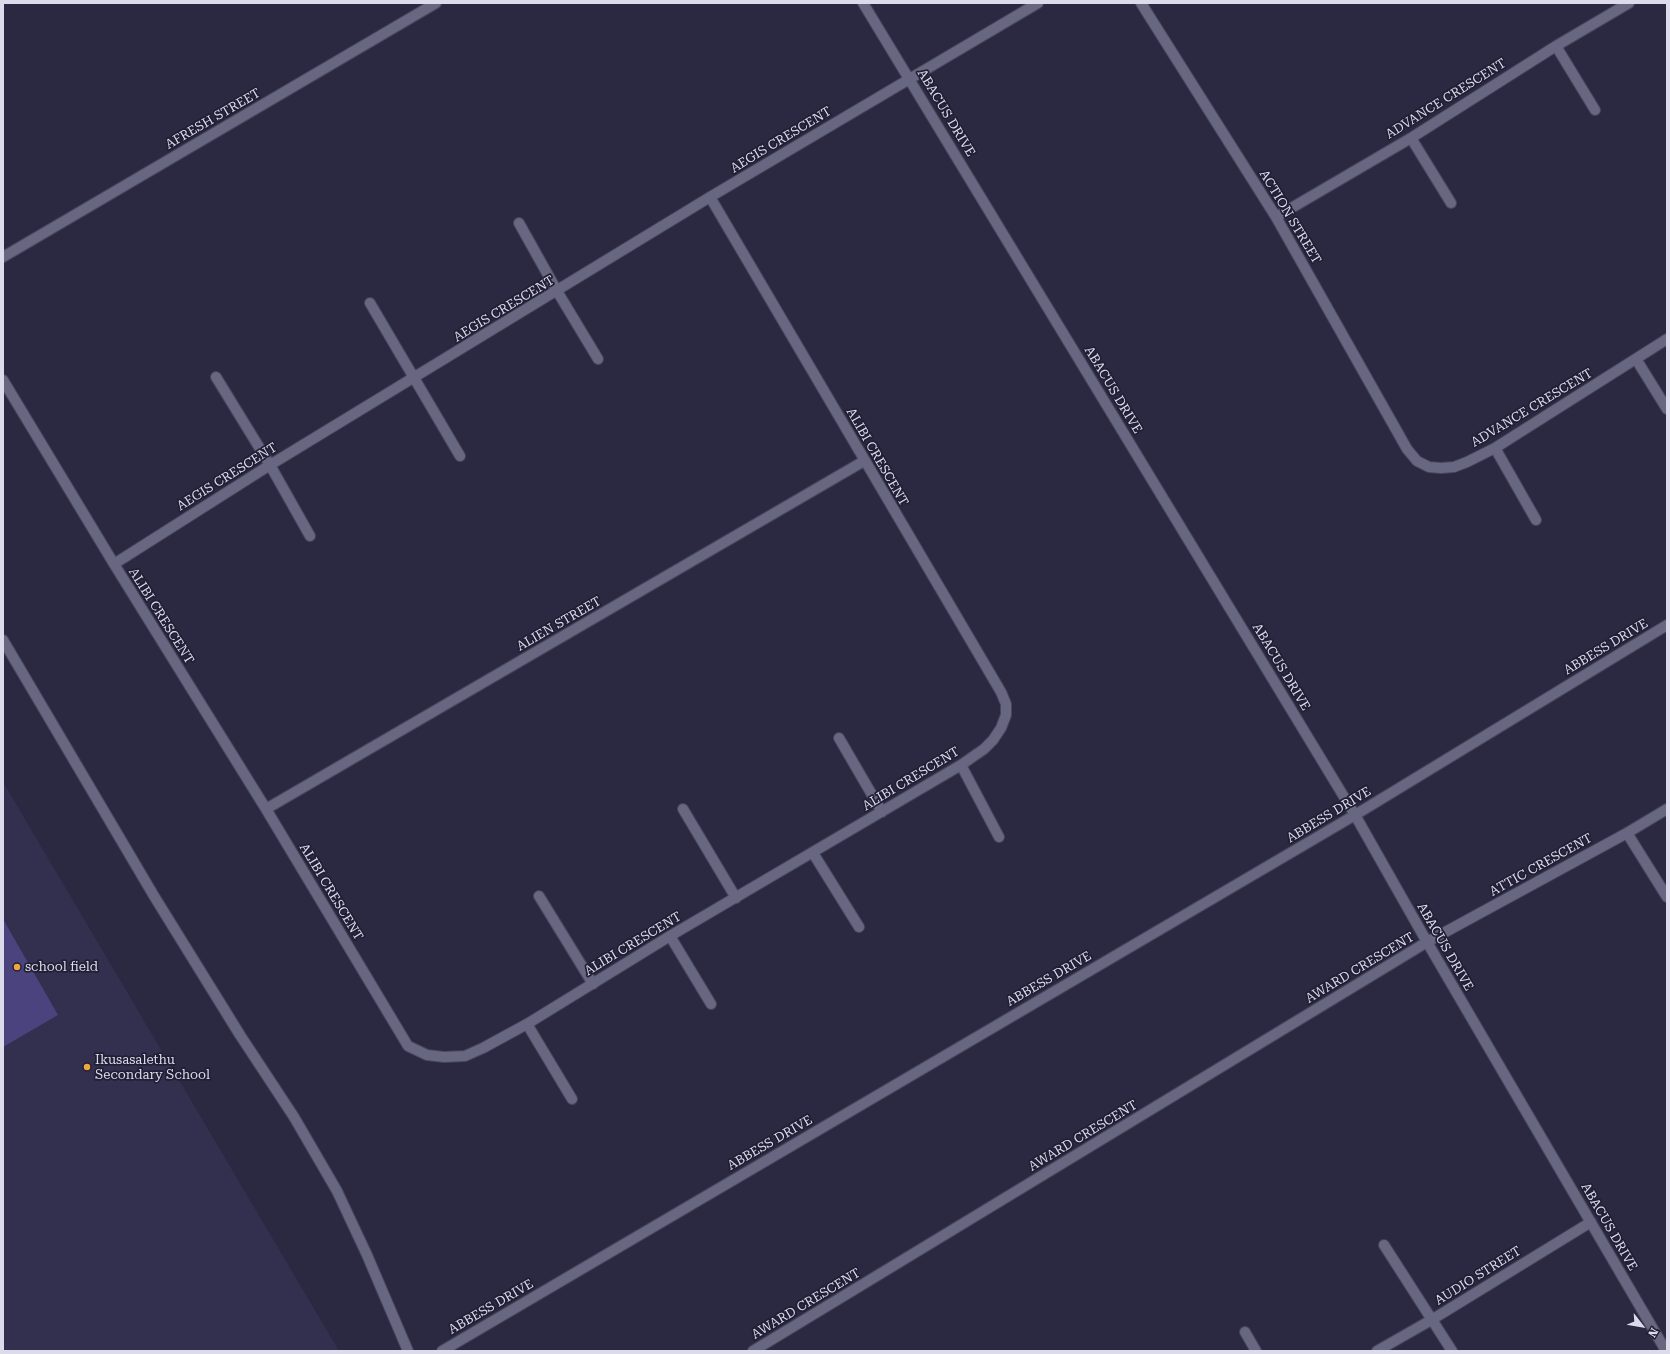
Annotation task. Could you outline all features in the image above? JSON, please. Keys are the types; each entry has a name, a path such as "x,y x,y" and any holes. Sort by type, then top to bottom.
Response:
{"street":[{"name":"AFRESH STREET","path":"3,257 436,3"},
{"name":"ABACUS DRIVE","path":"863,3 1355,815 1427,942 1666,1351"},
{"name":"AEGIS CRESCENT","path":"114,564 270,465 416,378 710,197 1038,3"},
{"name":"ACTION STREET","path":"1141,3 1276,217 1407,449"},
{"name":"ADVANCE CRESCENT","path":"1276,217 1411,138 1556,46 1630,3"},
{"path":"1556,46 1595,110"},
{"path":"1411,138 1451,203"},
{"name":"ALIBI CRESCENT","path":"3,380 114,564 266,809 408,1046 427,1055 444,1057 465,1056 527,1024 670,936 961,765 984,749 993,740 1001,728 1006,715 1006,704 1000,692 710,197"},
{"path":"518,223 598,358"},
{"path":"370,303 416,378 460,456"},
{"name":"ADVANCE CRESCENT","path":"1407,449 1416,461 1429,467 1454,467 1495,448 1667,339"},
{"path":"1636,359 1667,409"},
{"path":"216,376 270,465 310,536"},
{"path":"1495,448 1536,520"},
{"name":"ALIEN STREET","path":"266,809 864,461"},
{"name":"ABBESS DRIVE","path":"442,1351 1355,815 1667,625"},
{"path":"3,640 154,896 240,1035 294,1116 337,1191 367,1255 408,1351"},
{"path":"839,738 882,812"},
{"path":"961,765 999,836"},
{"path":"683,809 736,898"},
{"name":"ATTIC CRESCENT","path":"1427,942 1627,833 1667,809"},
{"path":"1627,833 1667,898"},
{"path":"813,852 859,927"},
{"path":"539,896 592,984"},
{"path":"670,936 711,1004"},
{"name":"AWARD CRESCENT","path":"753,1351 1427,942"},
{"path":"527,1024 572,1100"},
{"name":"AUDIO STREET","path":"1377,1351 1433,1319 1591,1222"},
{"path":"1384,1245 1433,1319 1452,1351"},
{"path":"1245,1332 1256,1351"}],"shaded area":[{"name":"Ikusasalethu Secondary School","path":"3,782 339,1351 3,1351"},
{"name":"school field","path":"3,919 58,1015 3,1047"}],"place":[{"name":"school field","path":"17,967"},
{"name":"Ikusasalethu Secondary School","path":"87,1067"}]}
